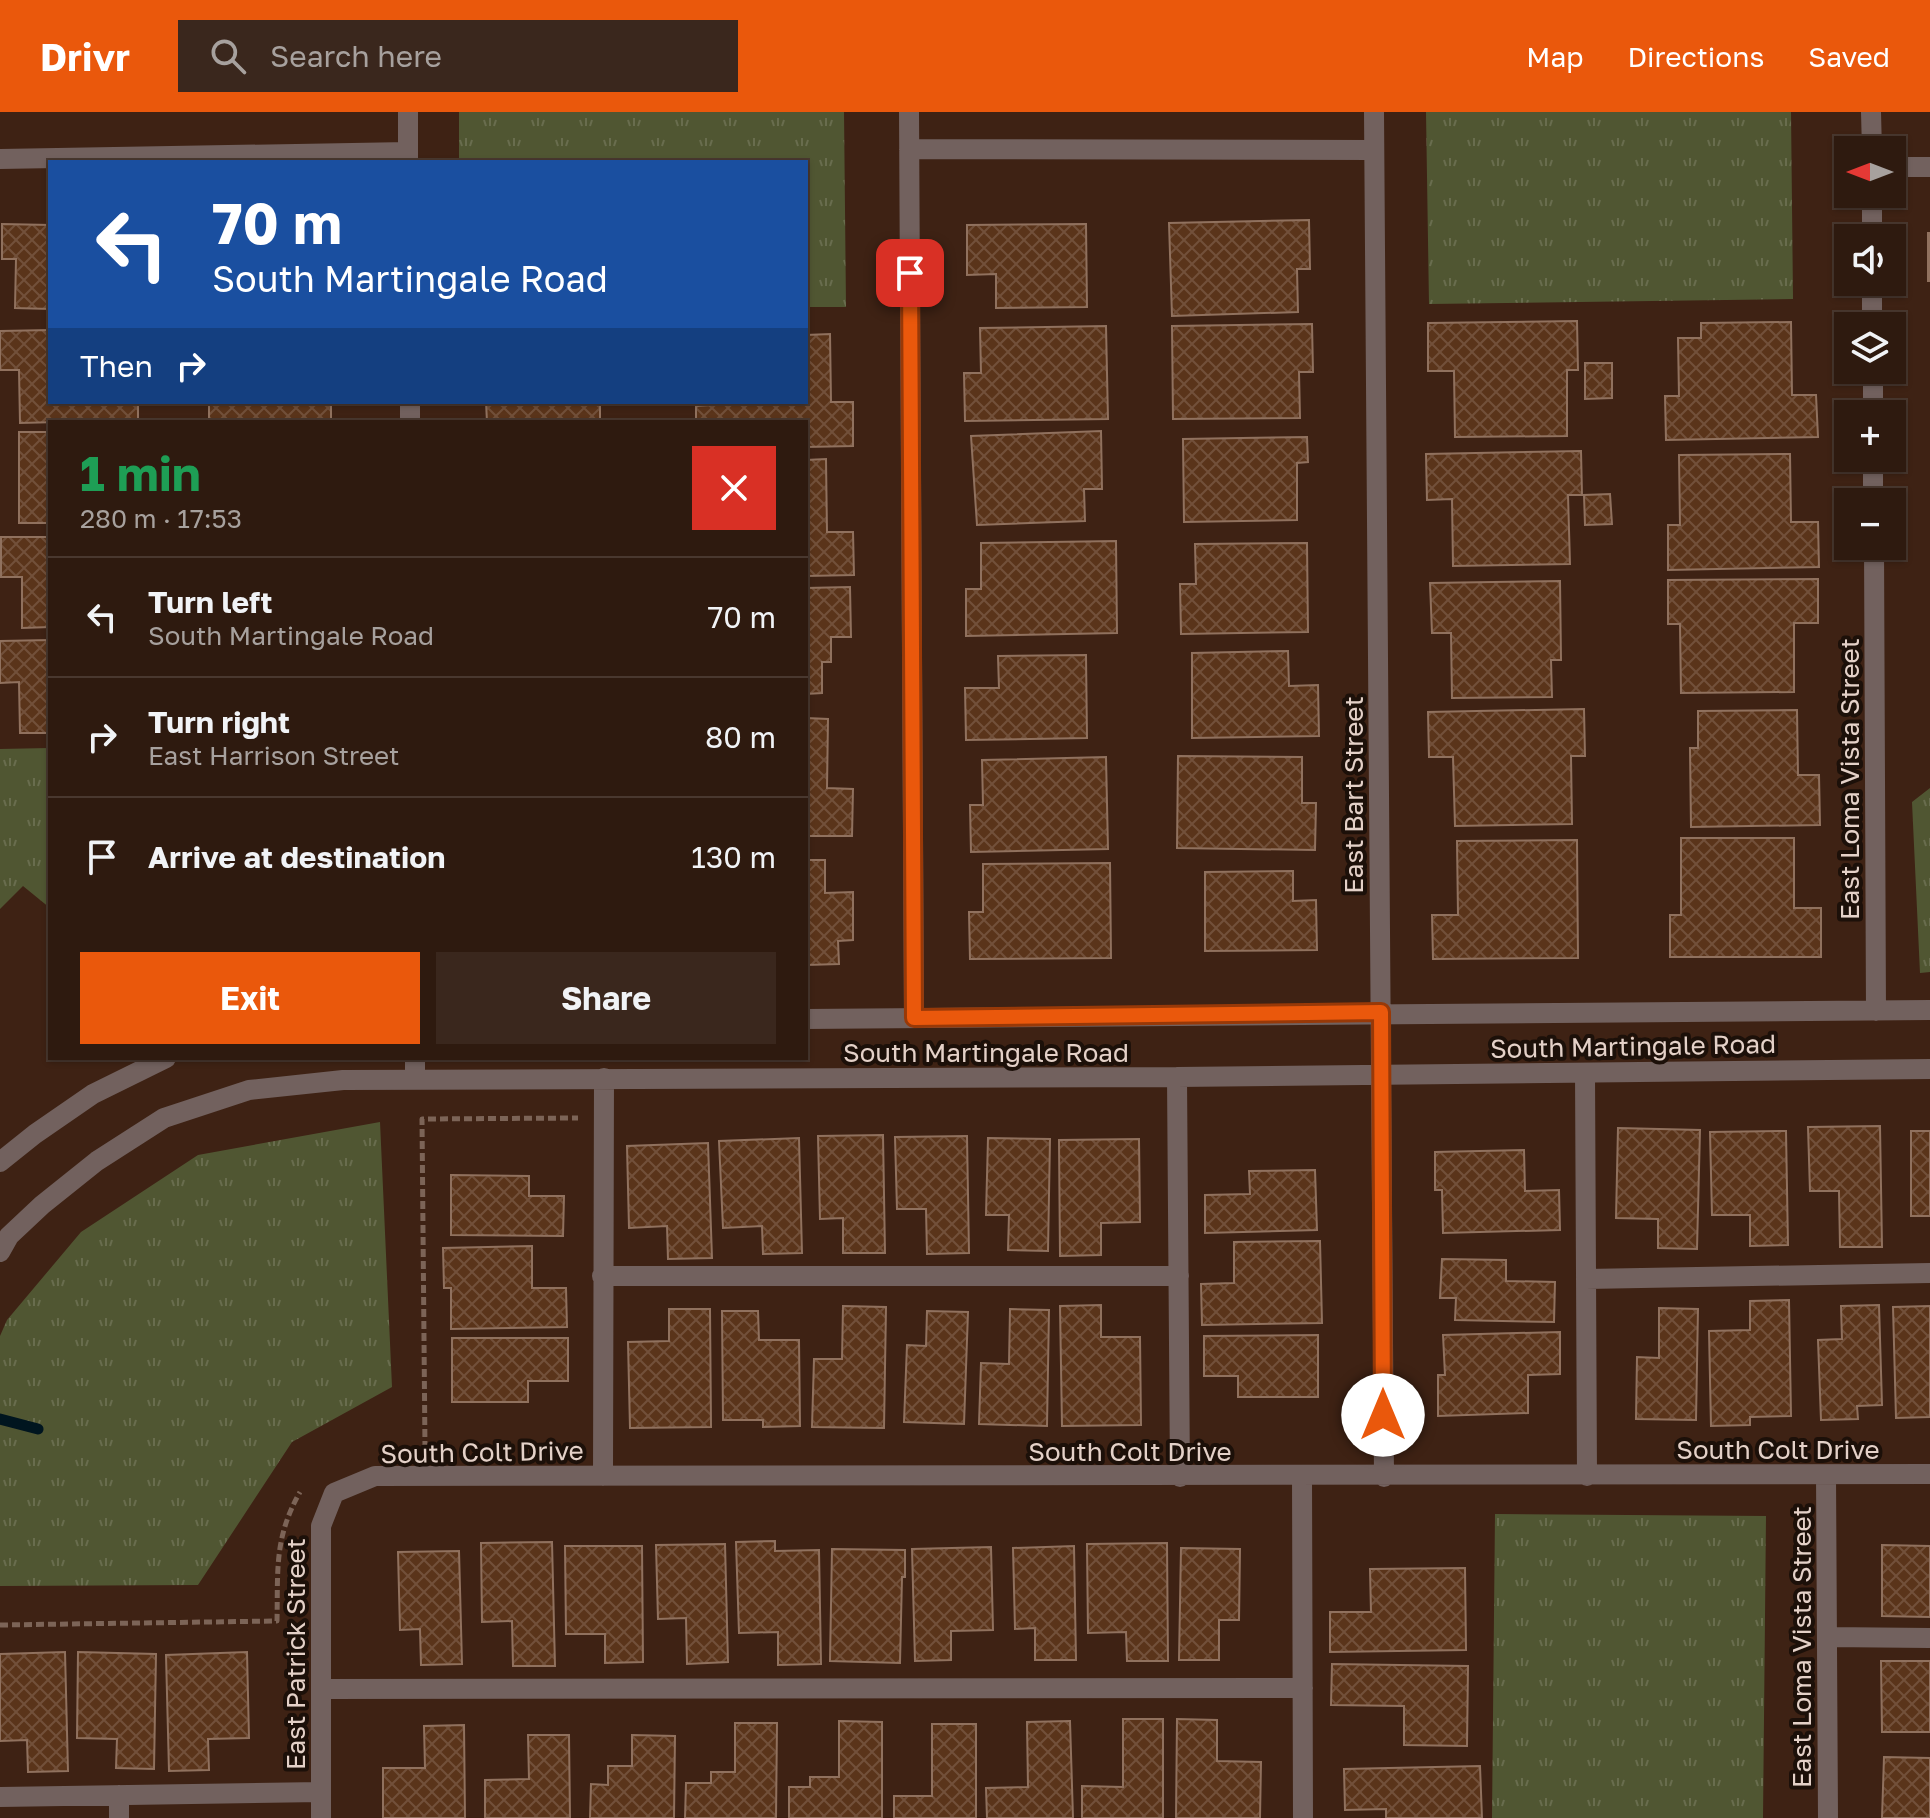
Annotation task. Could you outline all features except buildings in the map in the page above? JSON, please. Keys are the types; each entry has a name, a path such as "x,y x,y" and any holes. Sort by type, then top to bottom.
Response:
{"street":[{"path":"0,159 408,157 408,112"},
{"path":"909,112 914,1018"},
{"name":"East Bart Street","path":"1374,112 1384,1477"},
{"path":"1871,112 1872,136"},
{"path":"909,149 1374,150"},
{"path":"1906,167 1930,167"},
{"name":"East Loma Vista Street","path":"1874,560 1876,1011"},
{"name":"South Martingale Road","path":"808,1019 1930,1010"},
{"path":"0,1162 93,1094 162,1060"},
{"path":"415,1060 415,1079"},
{"name":"South Martingale Road","path":"0,1252 9,1236 42,1205 97,1161 164,1118 249,1090 343,1080 1177,1077 1930,1069"},
{"path":"1585,1073 1587,1476"},
{"path":"1177,1077 1180,1477"},
{"path":"603,1476 604,1078"},
{"path":"1586,1279 1930,1273"},
{"path":"602,1276 1179,1276"},
{"name":"South Colt Drive","path":"332,1498 375,1476 1930,1474"},
{"name":"East Loma Vista Street","path":"1826,1475 1828,1818"},
{"path":"1302,1477 1303,1818"},
{"name":"East Patrick Street","path":"321,1818 321,1526 332,1498"},
{"path":"1828,1637 1930,1638"},
{"path":"321,1689 1303,1688"},
{"path":"0,1797 321,1792"},
{"path":"119,1795 119,1818"}],"path":[{"path":"411,1450 425,1450 422,1119 603,1118"},
{"path":"0,1625 277,1621 278,1548 286,1516 306,1482 332,1498"}],"green space":[{"path":"459,112 844,112 846,307 808,307 808,160 459,160"},
{"path":"1426,112 1791,112 1793,299 1429,304"},
{"path":"48,748 48,906 23,886 0,909 0,749"},
{"path":"1930,788 1930,972 1920,973 1912,802"},
{"path":"380,1122 392,1387 292,1442 198,1585 0,1586 0,1336 7,1320 81,1232 198,1155"},
{"path":"1495,1514 1766,1516 1763,1818 1492,1818"}],"waterway":[{"path":"0,1419 38,1429"}],"route":[{"path":"910,273 914,1018 1381,1012 1383,1415"}]}
